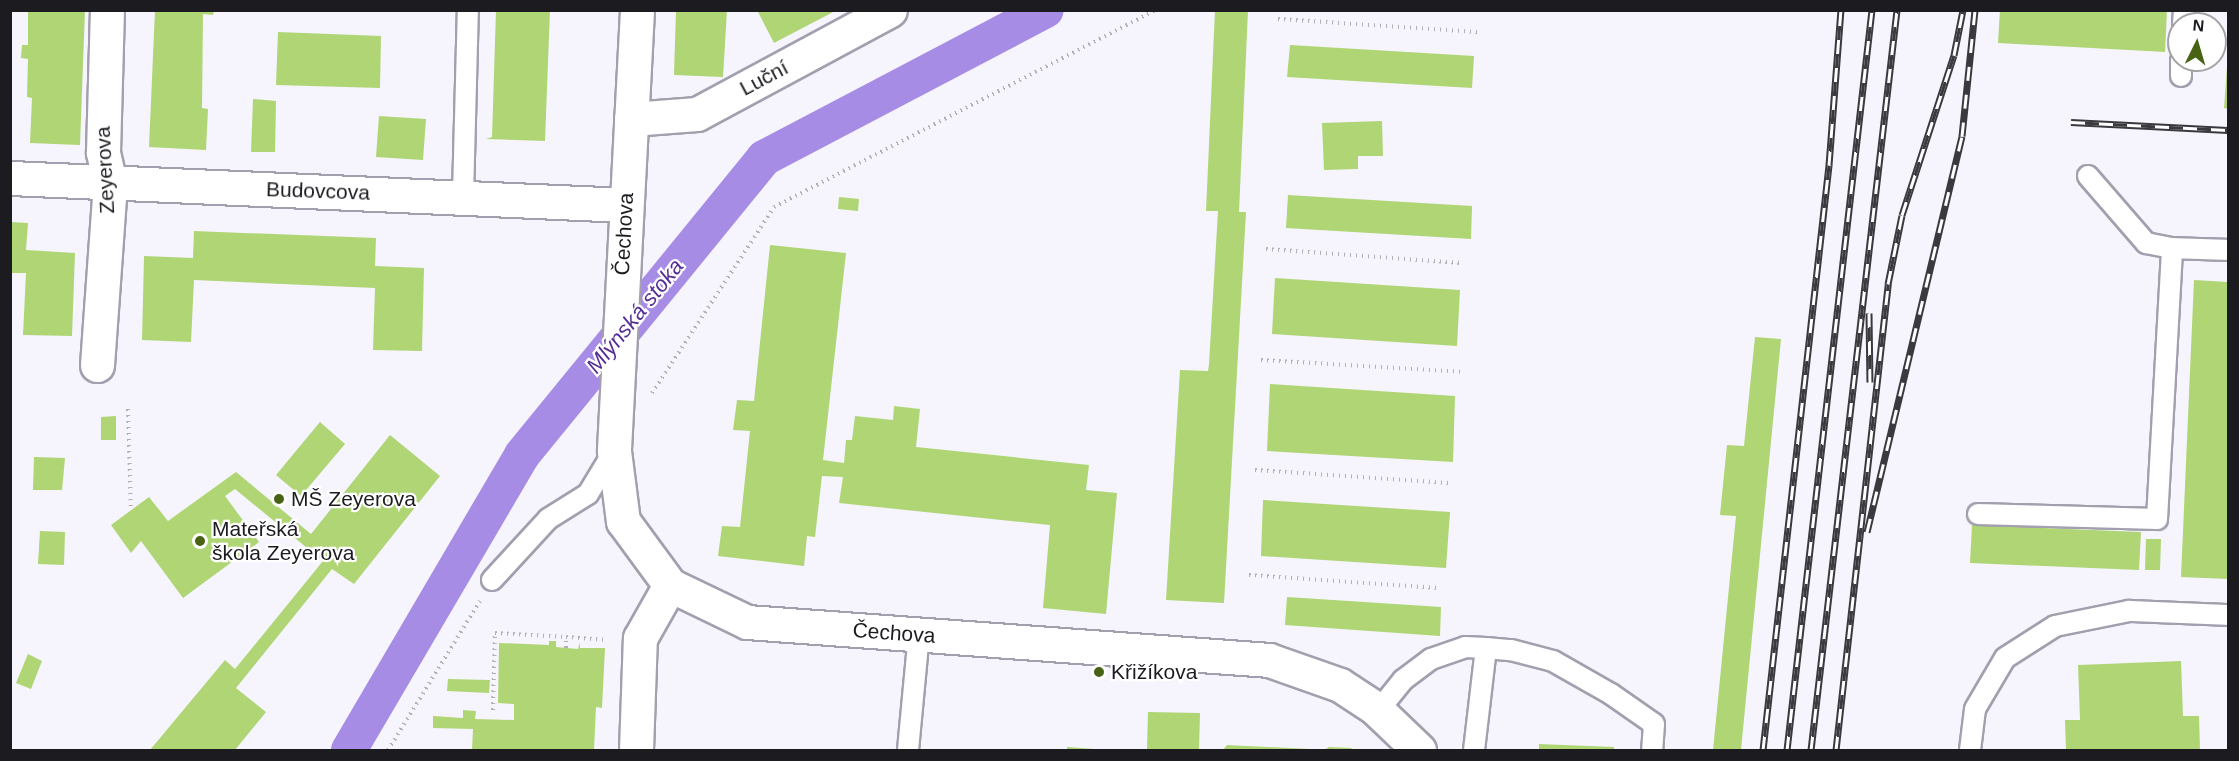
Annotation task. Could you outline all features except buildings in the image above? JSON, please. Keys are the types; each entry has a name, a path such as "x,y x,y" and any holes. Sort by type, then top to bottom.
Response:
{"street":[{"name":"Zeyerova","path":"97,365 110,183 103,152 107,10"},
{"name":"Čechova","path":"637,10 621,274 614,451 622,521 670,585 747,622 1269,660 1340,685 1378,711"},
{"name":"Luční","path":"631,119 697,114 890,10"},
{"name":"Budovcova","path":"10,178 463,196 625,205"},
{"path":"636,750 640,642 670,585"},
{"path":"1378,711 1419,750"}],"lane":[{"path":"463,196 468,10"},
{"path":"2088,176 2146,243 2172,248 2229,250"},
{"path":"1978,514 2157,519 2172,248"},
{"path":"492,580 548,519 588,494 614,451"},
{"path":"1970,750 1974,709 2005,658 2055,626 2129,611 2229,615"},
{"path":"908,750 919,634"},
{"path":"1378,711 1402,680 1431,659 1465,647 1511,650 1553,661 1611,694 1654,724 1652,750"},
{"path":"1474,750 1486,648"}],"path":[{"path":"650,396 774,207 1058,57 1155,10"},
{"path":"1278,20 1478,32"},
{"path":"1266,249 1462,263"},
{"path":"1261,360 1461,372"},
{"path":"128,410 131,510"},
{"path":"1255,470 1450,483"},
{"path":"1249,575 1440,588"},
{"path":"388,750 492,580"},
{"path":"493,710 495,633 640,642"},
{"path":"566,637 566,648"}],"waterway":[{"name":"Mlýnská stoka","path":"349,750 522,455 764,158 1046,10"}],"railway":[{"path":"1763,750 1829,165 1841,10"},
{"path":"1787,750 1872,10"},
{"path":"1811,750 1897,10"},
{"path":"1836,750 1888,284 1902,215 1954,55 1963,10"},
{"path":"1867,532 1962,136 1975,10"},
{"path":"2071,122 2228,130"},
{"path":"1869,313 1870,382"}],"place":[{"name":"MŠ Zeyerova","path":"279,499"},
{"name":"Mateřská škola Zeyerova","path":"200,541"},
{"name":"Křižíkova","path":"1099,672"}]}
